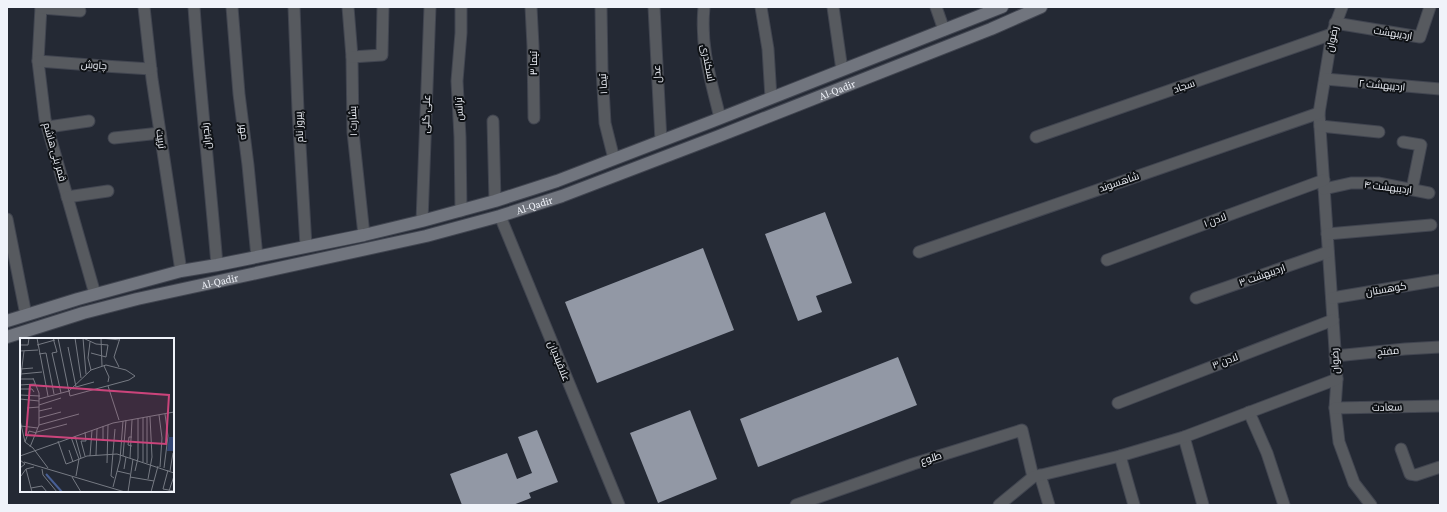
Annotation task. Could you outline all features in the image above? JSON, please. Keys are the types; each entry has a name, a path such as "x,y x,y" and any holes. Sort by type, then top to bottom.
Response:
{"main road":[{"name":"Al-Qadir","path":"7,321 95,294 181,271 217,266 306,246 364,235 495,202 557,181 720,118 944,30 984,11 1002,7"},
{"name":"Al-Qadir","path":"7,337 137,299 426,236 500,216 562,196 719,136 991,29 1041,7"},
{"path":"495,202 500,216"}],"street":[{"name":"تربیت","path":"144,7 151,69 181,271"},
{"name":"رنجبران","path":"194,7 217,266"},
{"name":"مهر","path":"232,7 239,94 257,257"},
{"name":"پیروز نام","path":"294,7 298,111 306,246"},
{"name":"بشارت ۱","path":"348,7 352,56 353,132 364,235"},
{"path":"352,56 382,54 383,7"},
{"name":"علی گلی","path":"422,221 430,7"},
{"name":"ترانس","path":"461,7 461,33 457,81 462,210"},
{"name":"تیما ۳","path":"531,7 534,118"},
{"name":"تیما ۱","path":"602,7 602,69 605,122 614,159"},
{"name":"عدل","path":"654,7 661,141"},
{"name":"اسکندری","path":"704,7 702,25 705,55 720,118"},
{"path":"761,7 768,49 771,98"},
{"path":"833,7 842,70"},
{"path":"936,7 944,30"},
{"name":"رضوان","path":"999,505 1036,476 1120,456 1184,437 1337,379 1319,113 1333,28 1342,7"},
{"name":"اردیبهشت","path":"1333,28 1420,37 1430,7"},
{"path":"41,8 80,11"},
{"name":"قمر بنی هاشم","path":"41,8 38,61 48,127 95,294"},
{"name":"سجاد","path":"1036,137 1333,28"},
{"name":"چاوش","path":"38,61 151,69"},
{"name":"اردیبهشت ۲","path":"1325,80 1440,89"},
{"name":"شاهسوند","path":"919,252 1319,113"},
{"path":"48,127 89,121"},
{"path":"493,121 495,202"},
{"path":"1320,126 1379,132"},
{"path":"114,138 160,133"},
{"path":"1403,142 1422,145 1412,189"},
{"name":"اردیبهشت ۴","path":"1324,185 1378,183 1429,193"},
{"name":"لادن ۱","path":"1107,260 1324,185"},
{"path":"67,197 108,191"},
{"name":"علاقبندیان","path":"500,216 619,505"},
{"path":"7,219 10,253 26,315"},
{"path":"1327,234 1432,225"},
{"name":"اردیبهشت ۳","path":"1196,298 1328,252"},
{"name":"کوهستان","path":"1332,298 1440,280"},
{"name":"لادن ۳","path":"1118,403 1333,320"},
{"name":"مفتح","path":"1336,356 1405,349 1440,348"},
{"path":"1337,379 1335,408 1339,442 1354,483 1371,505"},
{"name":"سعادت","path":"1335,408 1440,406"},
{"path":"1249,412 1267,453 1284,505"},
{"name":"طلوع","path":"796,505 913,464 1022,430 1036,476"},
{"path":"1184,437 1203,505"},
{"path":"1401,449 1410,474 1416,475 1440,467"},
{"path":"1120,456 1134,505"},
{"path":"1036,476 1049,505"}],"building":[{"path":"825,212 852,283 816,296 822,312 798,321 765,234"},
{"path":"703,248 734,330 597,383 565,302"},
{"path":"898,357 917,405 758,467 740,419"},
{"path":"690,410 717,479 658,503 630,433"},
{"path":"537,430 558,482 529,493 531,498 513,505 462,505 450,474 507,453 517,479 532,473 518,437"}]}
